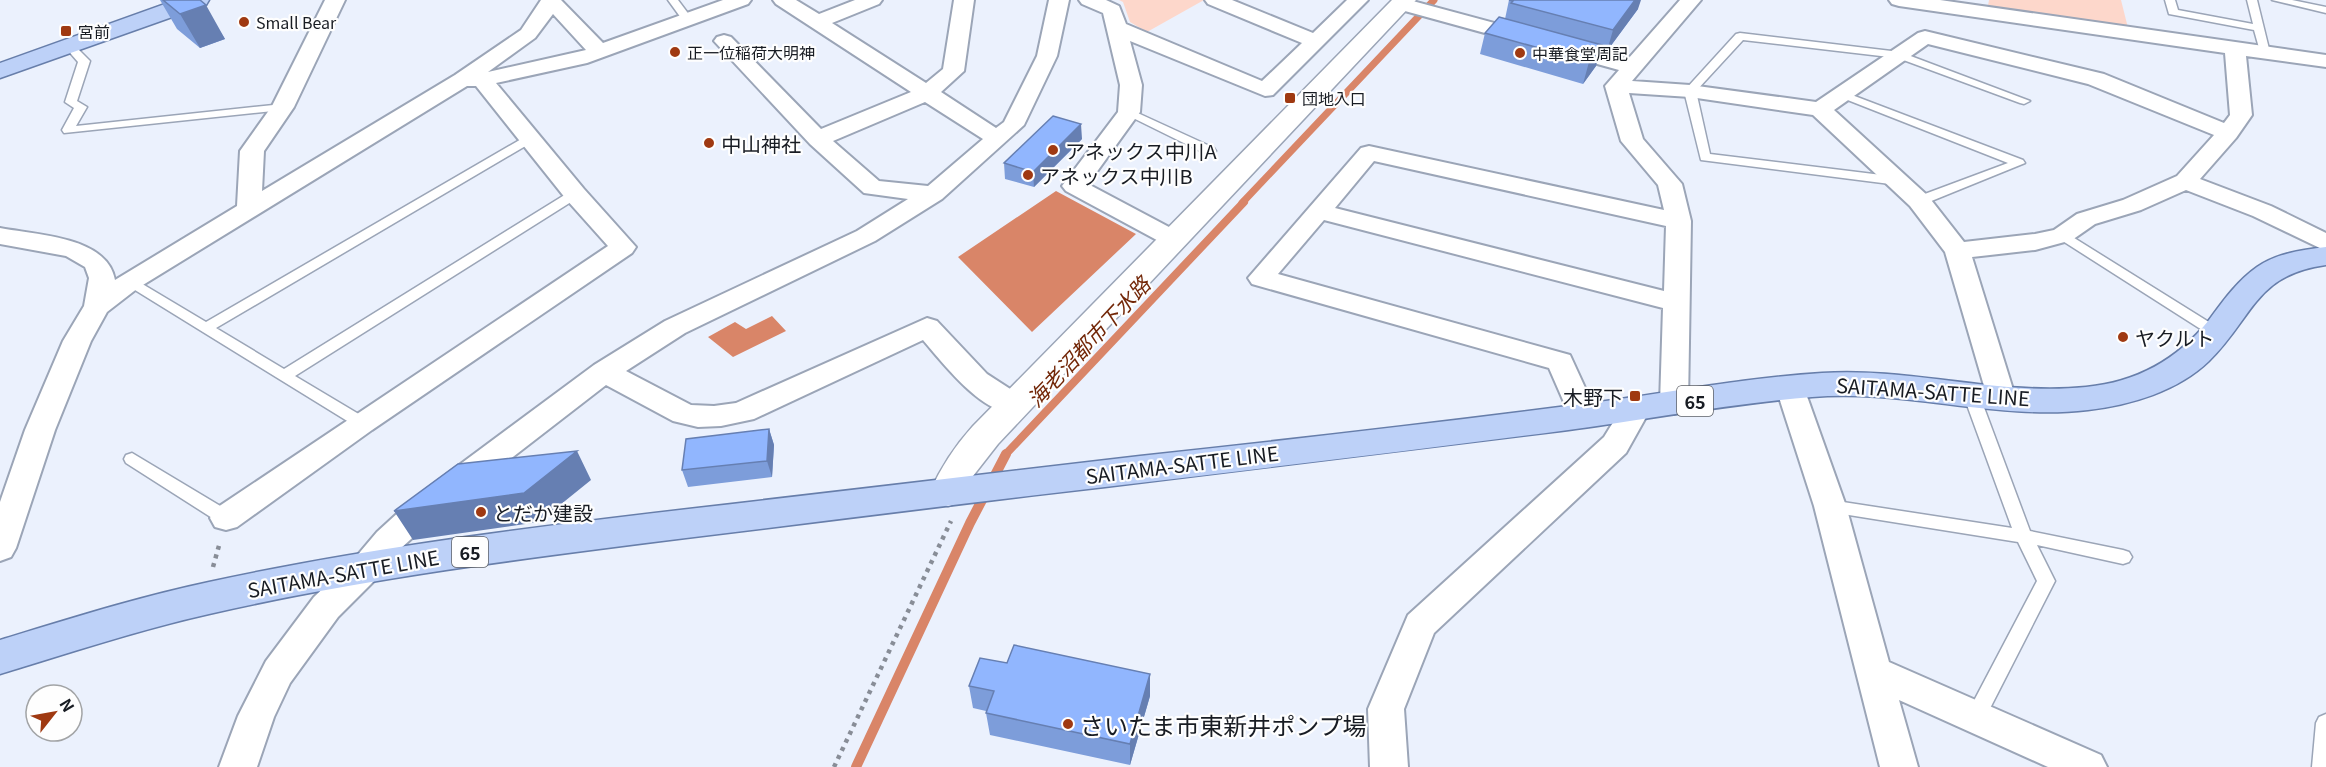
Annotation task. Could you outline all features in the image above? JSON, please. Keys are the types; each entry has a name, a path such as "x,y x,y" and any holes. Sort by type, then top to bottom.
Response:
{"main road":[{"path":"0,61 175,0"},
{"path":"0,71 198,0"},
{"name":"SAITAMA-SATTE LINE","path":"0,657 97,627 204,599 367,567 964,490 1635,410 1790,387 1883,384 1986,395 2061,399 2109,396 2142,386 2167,374 2196,355 2258,281 2278,267 2326,256"}],"street":[{"path":"472,80 580,59 741,0"},
{"path":"783,0 997,138"},
{"path":"817,22 872,0"},
{"path":"818,140 927,93 952,71 964,0"},
{"path":"238,767 256,716 278,672 326,607 367,567 388,541 423,509 604,372 675,327 866,236 933,194 1013,125 1047,56 1059,0"},
{"path":"1089,0 1112,10 1131,85 1128,112 1074,186 1174,240"},
{"path":"1215,0 1315,41"},
{"path":"1118,28 1265,90 1358,0"},
{"path":"1616,86 1691,0"},
{"path":"1899,0 1974,5 2235,49 2326,61"},
{"path":"249,209 252,151 283,106 338,1"},
{"path":"97,306 129,282 249,209 472,80 528,34 552,1 600,52"},
{"path":"964,490 954,475 965,458 1406,3 1632,67"},
{"path":"1820,109 1844,95 1925,37 2096,79 2228,133"},
{"path":"724,40 818,140 872,188 933,194"},
{"path":"1957,251 2035,242 2063,235 2086,219 2132,205 2185,181 2241,116 2235,49"},
{"path":"226,518 623,247 575,194 530,138 472,80"},
{"path":"1616,86 1690,91 1820,109 1918,201 1957,251 1986,395"},
{"path":"1616,86 1632,141 1670,184 1679,221 1674,404"},
{"path":"1583,416 1560,362 1261,278 1369,153 1679,221"},
{"path":"2185,181 2262,211 2326,243"},
{"path":"1318,212 1675,302"},
{"path":"0,236 74,250 96,263 102,278 97,306 77,341 40,430 13,473 0,548"},
{"path":"604,372 683,414 697,418 720,416 744,412 927,327 981,386 994,396 1014,405"},
{"path":"1790,387 1830,506 1899,767"},
{"path":"1389,767 1386,709 1420,625 1615,446 1635,410"},
{"path":"1872,671 2088,767"}],"lane":[{"path":"673,0 688,20"},
{"path":"2170,0 2173,12 2259,28"},
{"path":"2252,0 2265,53"},
{"path":"2277,0 2326,10"},
{"path":"1898,181 1705,157 1690,91 1740,36 1900,55 2024,101"},
{"path":"70,47 84,61 71,102 81,107 68,130 283,106"},
{"path":"1844,95 2019,163 1918,201"},
{"path":"1128,112 1210,151"},
{"path":"206,328 530,138"},
{"path":"285,376 575,194"},
{"path":"2063,235 2215,332"},
{"path":"129,282 362,423"},
{"path":"1976,716 2046,581 2024,536 1986,395"},
{"path":"132,459 226,518"},
{"path":"1830,506 2024,536 2123,557"},
{"path":"2322,767 2326,723"}],"path":[{"path":"834,767 964,490"},
{"path":"204,599 226,518"}],"shaded area":[{"path":"1119,0 1204,0 1147,32 1130,22 1123,2"},
{"path":"1989,0 2121,0 2128,28 1988,6"},
{"path":"1056,191 1136,234 1032,332 958,257"},
{"path":"772,316 786,331 733,357 708,337 735,322 746,329"}],"building":[{"path":"163,0 200,0 206,5 180,14"},
{"path":"1509,0 1635,0 1613,30 1511,3 1513,1"},
{"path":"1499,17 1602,45 1589,62 1485,33"},
{"path":"1053,116 1081,124 1033,172 1004,163"},
{"path":"769,429 767,461 682,470 686,439"},
{"path":"577,451 524,493 394,511 458,464"},
{"name":"さいたま市東新井ポンプ場","path":"1014,645 1150,674 1130,744 986,713 994,691 969,686 980,658 1007,663"}],"waterway":[{"name":"海老沼都市下水路","path":"1242,203 1434,0"},
{"name":"海老沼都市下水路","path":"1005,455 1244,202"},
{"name":"海老沼都市下水路","path":"856,767 970,523 1006,454"}],"place":[{"name":"Small Bear","path":"244,22"},
{"name":"宮前","path":"66,31"},
{"name":"正一位稲荷大明神","path":"675,52"},
{"name":"中華食堂周記","path":"1520,53"},
{"name":"団地入口","path":"1290,98"},
{"name":"中山神社","path":"709,143"},
{"name":"アネックス中川A","path":"1053,150"},
{"name":"アネックス中川B","path":"1028,175"},
{"name":"ヤクルト","path":"2123,337"},
{"name":"木野下","path":"1635,396"},
{"name":"とだか建設","path":"481,512"},
{"name":"さいたま市東新井ポンプ場","path":"1068,724"}]}
